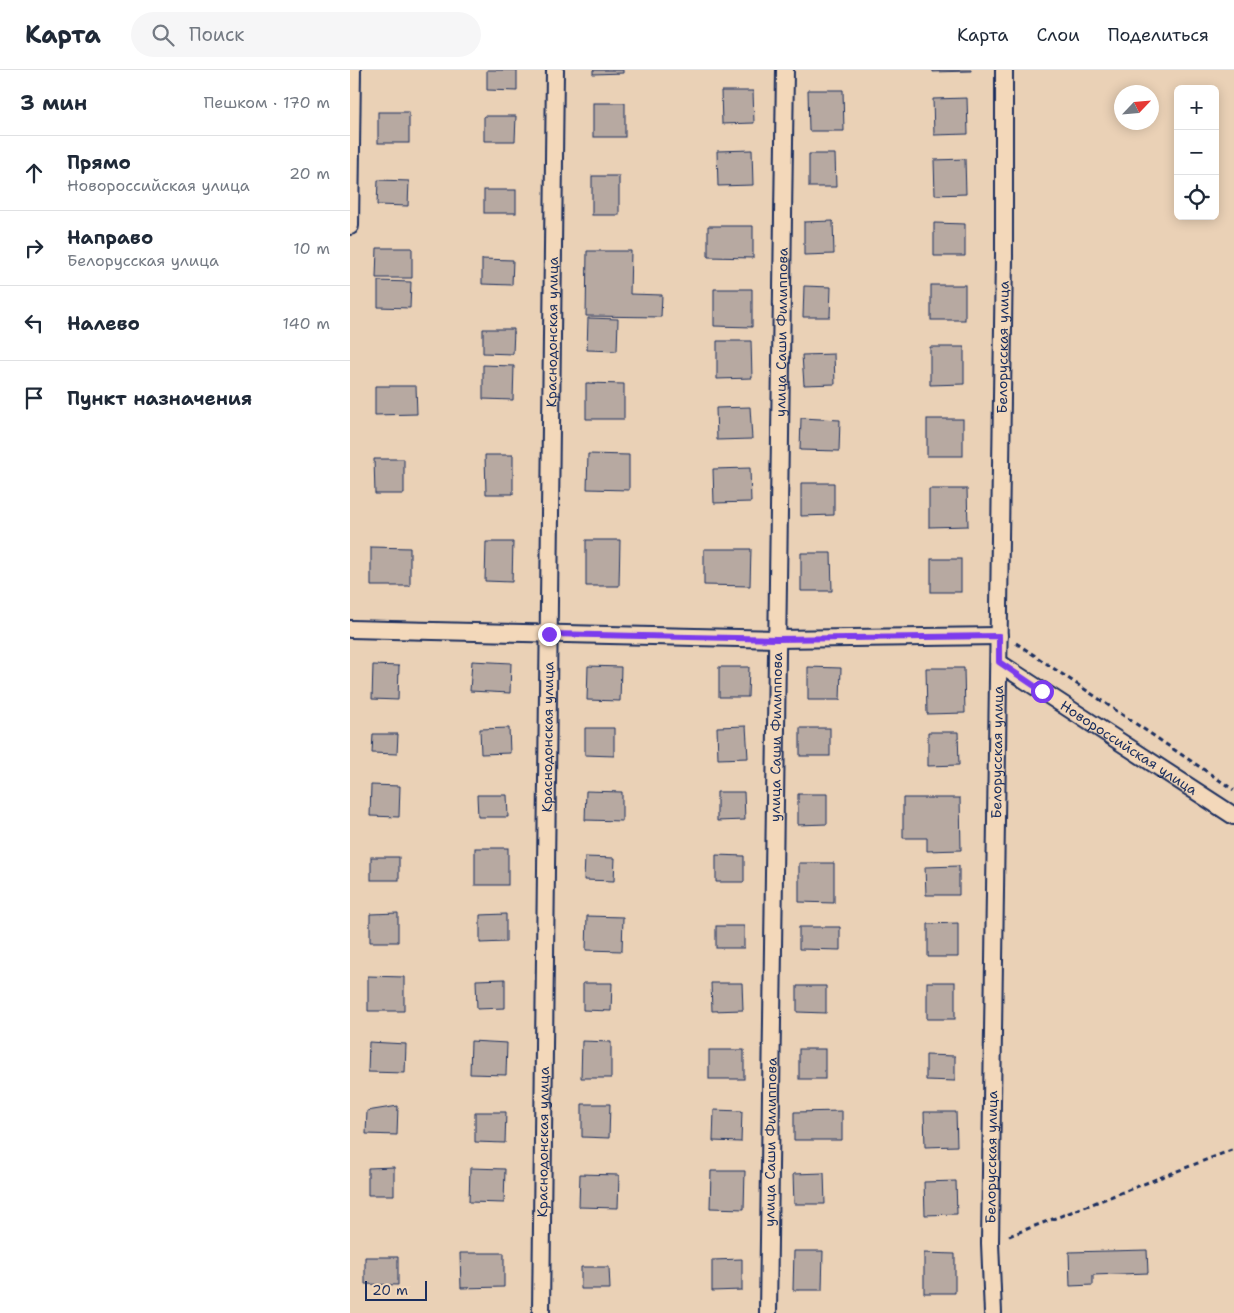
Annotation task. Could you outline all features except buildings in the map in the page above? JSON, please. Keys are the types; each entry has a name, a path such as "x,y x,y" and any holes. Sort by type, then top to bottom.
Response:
{"street":[{"path":"350,226 352,70"},
{"name":"Краснодонская улица","path":"541,1313 555,70"},
{"name":"улица Саши Филиппова","path":"768,1313 785,70"},
{"name":"Белорусская улица","path":"993,1313 990,1243 999,662 1004,70"},
{"path":"350,630 776,639 999,634"},
{"name":"Новороссийская улица","path":"999,662 1234,816"}],"path":[{"path":"999,634 1234,790"},
{"path":"990,1243 1234,1149"}],"route":[{"path":"549,634 776,639 999,636 999,662 1042,691"}]}
